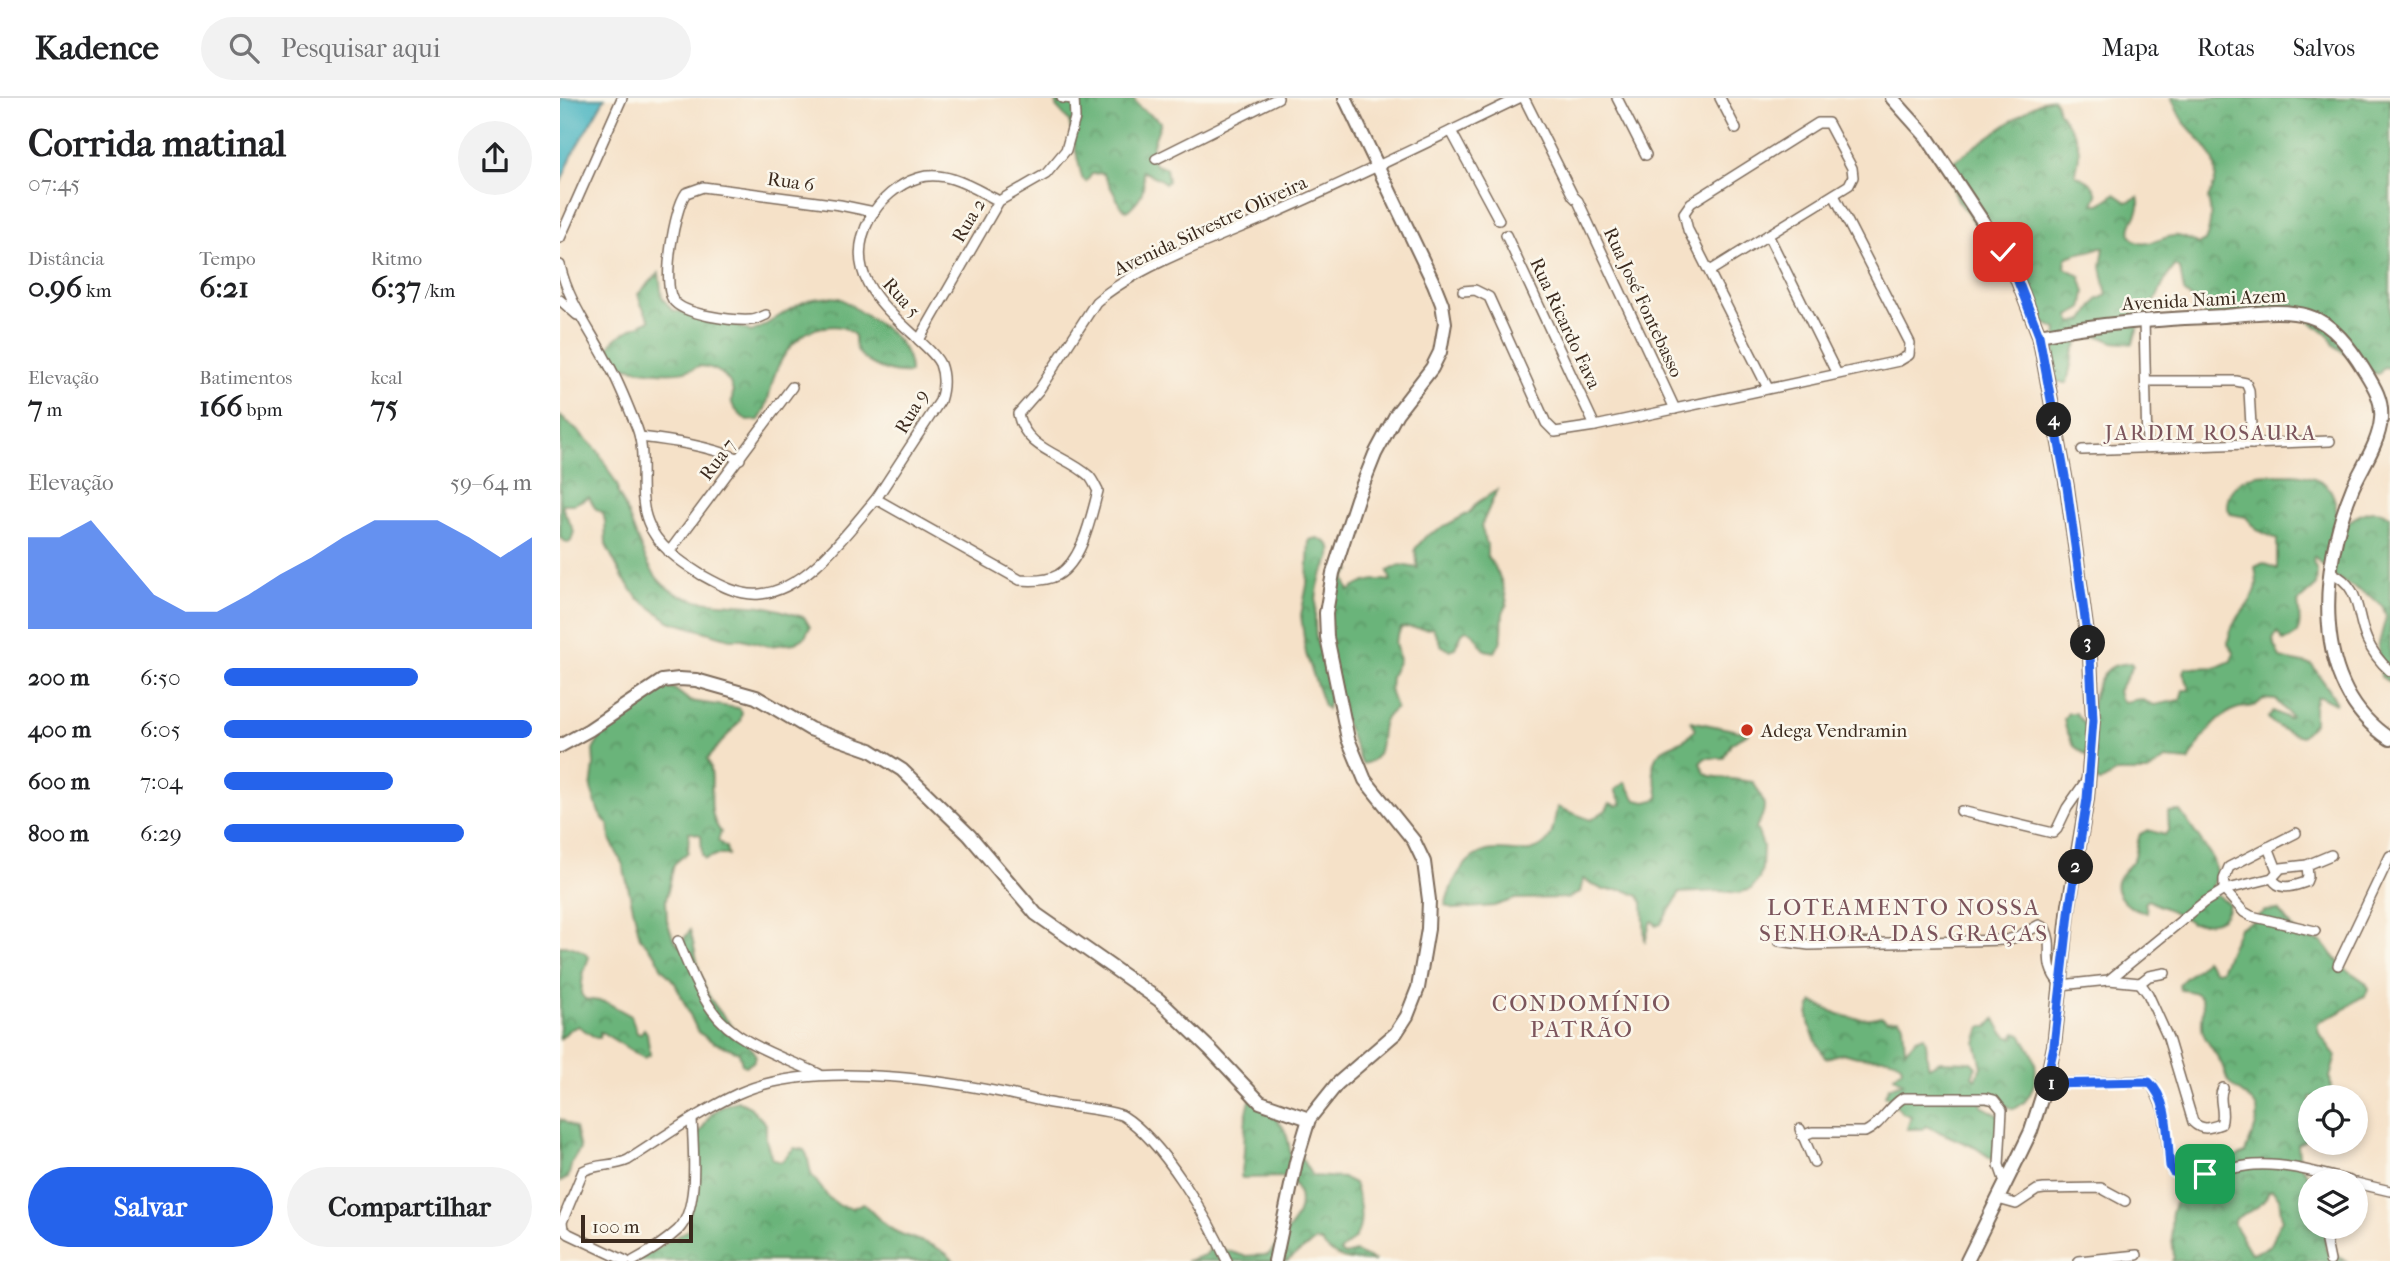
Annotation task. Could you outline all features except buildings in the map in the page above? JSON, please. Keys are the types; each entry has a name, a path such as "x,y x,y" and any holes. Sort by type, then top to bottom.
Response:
{"main road":[{"path":"1275,1261 1296,1162 1310,1119 1337,1084 1396,1033 1407,1016 1419,988 1428,929 1429,900 1424,862 1414,841 1365,780 1348,739 1327,637 1326,613 1333,573 1375,454 1397,413 1440,352 1444,323 1442,304 1434,284 1345,98"},
{"path":"1892,98 1926,136 2003,252 2014,271 2039,335 2067,487 2090,656 2093,720 2088,778 2054,1046 2046,1084 2031,1131 1967,1261"},
{"name":"Avenida Nami Azem","path":"2039,335 2084,326 2144,320 2273,313 2310,316 2338,335 2359,361 2377,391 2386,419 2353,488 2341,524 2329,580 2331,651 2340,678 2355,707 2390,739"},
{"path":"560,746 609,718 662,681 679,679 696,680 756,697 810,729 870,750 902,770 969,835 1036,914 1159,1000 1260,1102 1310,1119"}],"street":[{"path":"560,245 560,237 622,98"},
{"path":"1062,98 1074,99"},
{"path":"1156,159 1278,98"},
{"name":"Avenida Silvestre Oliveira","path":"877,499 1020,580 1035,581 1058,575 1073,559 1085,539 1098,491 1089,477 1039,446 1021,429 1018,414 1039,390 1096,302 1108,291 1162,263 1378,168 1519,98"},
{"name":"Rua José Fontebasso","path":"1524,98 1573,196 1578,201 1675,409"},
{"path":"1617,98 1646,155"},
{"path":"1720,98 1736,130"},
{"name":"Rua 2","path":"919,340 999,201 1046,174 1066,150 1075,118 1074,99"},
{"path":"1710,271 1849,185 1853,177 1852,168 1828,123 1823,122 1691,203 1684,213 1685,222 1768,388"},
{"path":"1451,131 1499,220"},
{"name":"Rua 5","path":"919,340 879,300 868,286 862,272 860,246 874,212 894,190 930,175 958,180 999,201"},
{"name":"Rua 6","path":"766,314 751,320 708,315 681,308 672,299 668,284 677,209 686,193 703,187 874,212"},
{"path":"1463,291 1475,290 1489,297 1550,429 1555,432 1595,426 1899,361 1909,355 1910,343 1834,195"},
{"name":"Rua Ricardo Fava","path":"1506,235 1595,426"},
{"path":"1768,235 1837,373"},
{"path":"560,265 581,320 608,362 640,437 648,525 669,551 717,584 736,592 758,594 777,590 797,582 831,551 877,499"},
{"path":"560,300 581,320"},
{"path":"2144,320 2147,447"},
{"name":"Rua 9","path":"877,499 940,401 944,386 940,364 919,340"},
{"path":"2146,380 2246,383 2249,390 2252,444"},
{"name":"Rua 7","path":"669,551 792,387"},
{"path":"640,437 716,449 740,459"},
{"path":"2082,450 2330,441"},
{"path":"2330,572 2347,581 2353,590 2367,641 2390,671"},
{"path":"1961,811 2053,833 2088,778"},
{"path":"2296,833 2229,867 2224,879 2224,890 2251,916 2315,931"},
{"path":"2268,848 2276,885 2281,887 2306,882 2307,866"},
{"path":"2109,980 2203,903 2224,890 2275,874 2286,867 2307,866 2330,855"},
{"path":"2338,965 2390,856"},
{"path":"1779,941 1810,945 2006,940 2039,925 2045,928 2048,934 2050,971 2061,985 2109,980 2140,983 2149,976 2165,972"},
{"path":"678,941 696,984 713,1012 740,1037 821,1075"},
{"path":"2140,983 2148,994 2168,1038 2193,1122 2197,1126 2209,1129 2221,1124 2223,1114 2220,1092 2223,1088"},
{"path":"779,1081 787,1059"},
{"path":"626,1261 563,1229 562,1222 583,1171 593,1166 618,1165 628,1160 739,1093 779,1081 833,1074 916,1080 999,1091 1060,1106 1121,1114 1153,1141 1206,1220 1227,1261"},
{"path":"2046,1084 2143,1081 2152,1084 2164,1111 2173,1172 2182,1175 2205,1174 2253,1165 2289,1166 2298,1170"},
{"path":"1814,1162 1801,1132 1865,1132 1872,1129 1896,1102 1903,1098 1994,1100 2002,1110 1999,1164 2006,1185"},
{"path":"633,1261 678,1230 684,1221 692,1188 692,1119"},
{"path":"2368,1186 2390,1192"},
{"path":"1998,1199 2015,1205 2040,1189 2101,1188 2125,1200"},
{"path":"2325,1239 2330,1261"},
{"path":"2079,1261 2137,1255"}],"green space":[{"path":"1058,98 1133,98 1139,107 1161,122 1152,154 1155,165 1166,168 1168,181 1165,184 1142,171 1142,193 1127,211 1121,206 1103,173 1092,174 1086,182 1082,178 1069,121 1056,107"},
{"path":"2171,98 2390,98 2390,368 2384,367 2379,374 2373,373 2334,345 2329,336 2296,311 2212,325 2198,304 2184,292 2180,269 2175,266 2140,324 2133,344 2113,342 2099,336 2080,340 2074,350 2067,383 2058,383 2053,371 2057,329 2039,321 2020,278 2020,265 2012,260 2008,252 1989,243 1958,200 1948,177 1951,163 2033,106 2053,99 2077,141 2079,160 2075,174 2093,186 2097,195 2093,204 2100,204 2115,194 2127,202 2138,197 2139,208 2130,230 2135,241 2146,243 2178,236 2199,244 2205,241 2209,230 2208,198 2214,186 2215,166 2207,149 2182,119","holes":["2104,247 2101,267 2107,295 2098,299 2084,320 2072,323 2069,316 2082,309 2085,292 2080,276 2065,268 2066,258"]},
{"path":"659,273 662,297 672,310 734,324 751,332 803,302 839,298 895,337 906,353 910,373 895,372 871,364 859,353 855,336 841,327 816,329 801,337 788,350 775,374 762,415 759,420 747,421 733,406 733,392 729,381 716,370 699,366 679,372 654,372 608,361 610,346 615,340 650,320 638,294"},
{"path":"560,416 598,451 618,487 618,493 647,562 662,584 687,598 762,606 804,617 810,627 805,637 795,643 769,646 742,639 730,639 669,621 638,598 623,578 606,545 603,513 595,508 589,497 574,504 563,504 574,531 568,543 560,538"},
{"path":"2293,474 2314,478 2328,487 2335,501 2337,523 2344,525 2361,514 2372,511 2390,516 2390,682 2381,677 2378,647 2386,617 2383,607 2372,597 2336,578 2314,557 2316,586 2298,602 2298,632 2283,641 2277,632 2273,640 2280,658 2312,665 2331,692 2335,704 2317,697 2314,723 2302,736 2283,730 2271,721 2268,718 2273,711 2288,718 2291,716 2276,700 2263,699 2254,706 2233,710 2220,719 2202,739 2189,761 2165,759 2148,772 2117,772 2100,782 2095,779 2090,758 2074,746 2064,719 2068,713 2075,713 2088,728 2098,685 2107,670 2116,665 2131,663 2133,666 2118,691 2120,699 2124,702 2140,699 2154,705 2180,700 2183,690 2189,690 2183,672 2185,668 2217,667 2231,661 2234,652 2228,644 2229,635 2256,589 2255,567 2263,563 2277,569 2277,539 2257,530 2246,517 2231,514 2228,498 2237,484 2252,476"},
{"path":"1497,490 1481,526 1487,555 1500,578 1507,604 1503,615 1501,640 1494,652 1485,650 1472,632 1466,630 1455,648 1449,650 1441,645 1433,628 1401,628 1395,642 1399,660 1391,676 1390,690 1396,708 1384,721 1380,747 1375,758 1362,764 1331,688 1327,709 1324,706 1306,654 1301,615 1307,585 1309,540 1317,538 1325,542 1332,552 1320,579 1317,595 1315,626 1320,651 1324,641 1324,610 1343,567 1348,566 1351,570 1344,578 1349,591 1369,581 1391,581 1388,571 1400,565 1418,568 1415,549 1426,536 1469,513 1477,503"},
{"path":"673,688 690,701 738,708 742,712 740,721 707,759 712,776 712,814 721,832 718,841 726,847 728,855 705,859 702,855 701,835 689,832 688,852 674,864 666,900 667,921 673,938 679,946 690,930 699,970 708,994 756,1056 753,1062 746,1066 742,1065 739,1052 713,1042 698,1032 675,983 661,967 656,955 640,938 623,865 610,839 609,826 599,813 591,789 593,750 608,724 647,696"},
{"path":"1691,721 1748,733 1731,744 1723,758 1705,758 1700,763 1705,773 1710,776 1753,782 1763,800 1763,815 1756,827 1763,846 1762,868 1759,879 1751,889 1739,893 1679,893 1661,924 1656,926 1653,921 1650,923 1645,943 1643,903 1639,896 1625,890 1603,890 1583,879 1580,892 1568,898 1515,899 1494,906 1454,909 1445,905 1459,872 1478,854 1495,850 1528,851 1542,846 1551,836 1557,807 1591,820 1606,810 1610,803 1617,806 1622,804 1615,790 1625,782 1636,800 1646,802 1658,799 1653,769 1655,759 1663,750 1691,734 1695,728"},
{"path":"2180,811 2212,857 2217,875 2212,887 2213,892 2229,904 2224,916 2215,921 2191,923 2148,900 2145,902 2147,912 2141,912 2124,902 2117,891 2118,879 2134,859 2140,834 2148,830 2165,835 2169,829 2168,812"},
{"path":"2278,910 2301,938 2322,942 2342,966 2365,982 2369,988 2365,996 2317,1024 2319,1033 2336,1056 2330,1077 2331,1085 2298,1085 2298,1155 2303,1169 2298,1169 2298,1239 2326,1239 2326,1250 2347,1261 2172,1261 2171,1219 2180,1194 2187,1184 2206,1185 2200,1177 2203,1171 2245,1153 2257,1118 2256,1107 2228,1081 2221,1063 2203,1033 2202,999 2191,992 2180,990 2179,985 2205,960 2215,971 2221,970 2239,928 2265,911","holes":["2272,1190 2279,1198 2282,1220 2271,1244 2251,1253 2234,1225 2234,1220 2259,1206"]},
{"path":"560,946 576,948 589,957 583,974 581,994 585,999 606,1002 631,1016 637,1033 640,1034 644,1029 647,1033 650,1055 644,1058 603,1033 600,1032 600,1038 596,1038 578,1026 560,1039"},
{"path":"1813,1002 1830,1011 1854,1018 1881,1016 1887,1020 1899,1019 1903,1024 1905,1051 1916,1039 1924,1036 1929,1067 1940,1061 1971,1062 1976,1067 1972,1076 1976,1079 1982,1067 1976,1043 1981,1027 1988,1027 1995,1019 2006,1035 2013,1038 2016,1033 2021,1035 2035,1062 2035,1079 2030,1094 2013,1109 1999,1102 1981,1102 1982,1106 1998,1115 2001,1122 1995,1144 1999,1156 1992,1159 1976,1148 1926,1126 1922,1129 1907,1129 1911,1116 1902,1113 1885,1095 1889,1087 1903,1083 1894,1076 1902,1069 1901,1064 1886,1058 1845,1054 1825,1058 1809,1023 1809,1008"},
{"path":"1251,1098 1276,1118 1285,1131 1291,1163 1300,1156 1312,1176 1344,1178 1354,1183 1361,1217 1359,1230 1340,1252 1345,1255 1355,1252 1375,1261 1344,1259 1332,1253 1321,1242 1315,1241 1287,1261 1186,1261 1205,1255 1209,1251 1209,1245 1244,1256 1268,1255 1296,1218 1300,1198 1289,1177 1241,1176 1246,1117"},
{"path":"738,1101 750,1107 766,1124 766,1140 772,1159 781,1162 794,1148 804,1150 811,1174 828,1197 840,1206 853,1208 863,1203 889,1228 941,1250 954,1261 635,1261 688,1230 696,1135 713,1113"},
{"path":"560,1119 575,1128 580,1149 572,1162 568,1178 560,1182"}],"water":[{"path":"560,98 605,98 574,151 560,184"}],"place":[{"name":"Adega Vendramin","path":"1747,730"}],"district":[{"name":"JARDIM ROSAURA","path":"2211,433"},
{"name":"LOTEAMENTO NOSSA SENHORA DAS GRAÇAS","path":"1904,920"},
{"name":"CONDOMÍNIO PATRÃO","path":"1582,1016"}],"route":[{"path":"2003,252 2014,271 2039,335 2067,487 2090,656 2093,720 2087,799 2070,905 2054,1046 2046,1084 2149,1082 2155,1089 2164,1111 2173,1172 2182,1175 2205,1174"}]}
